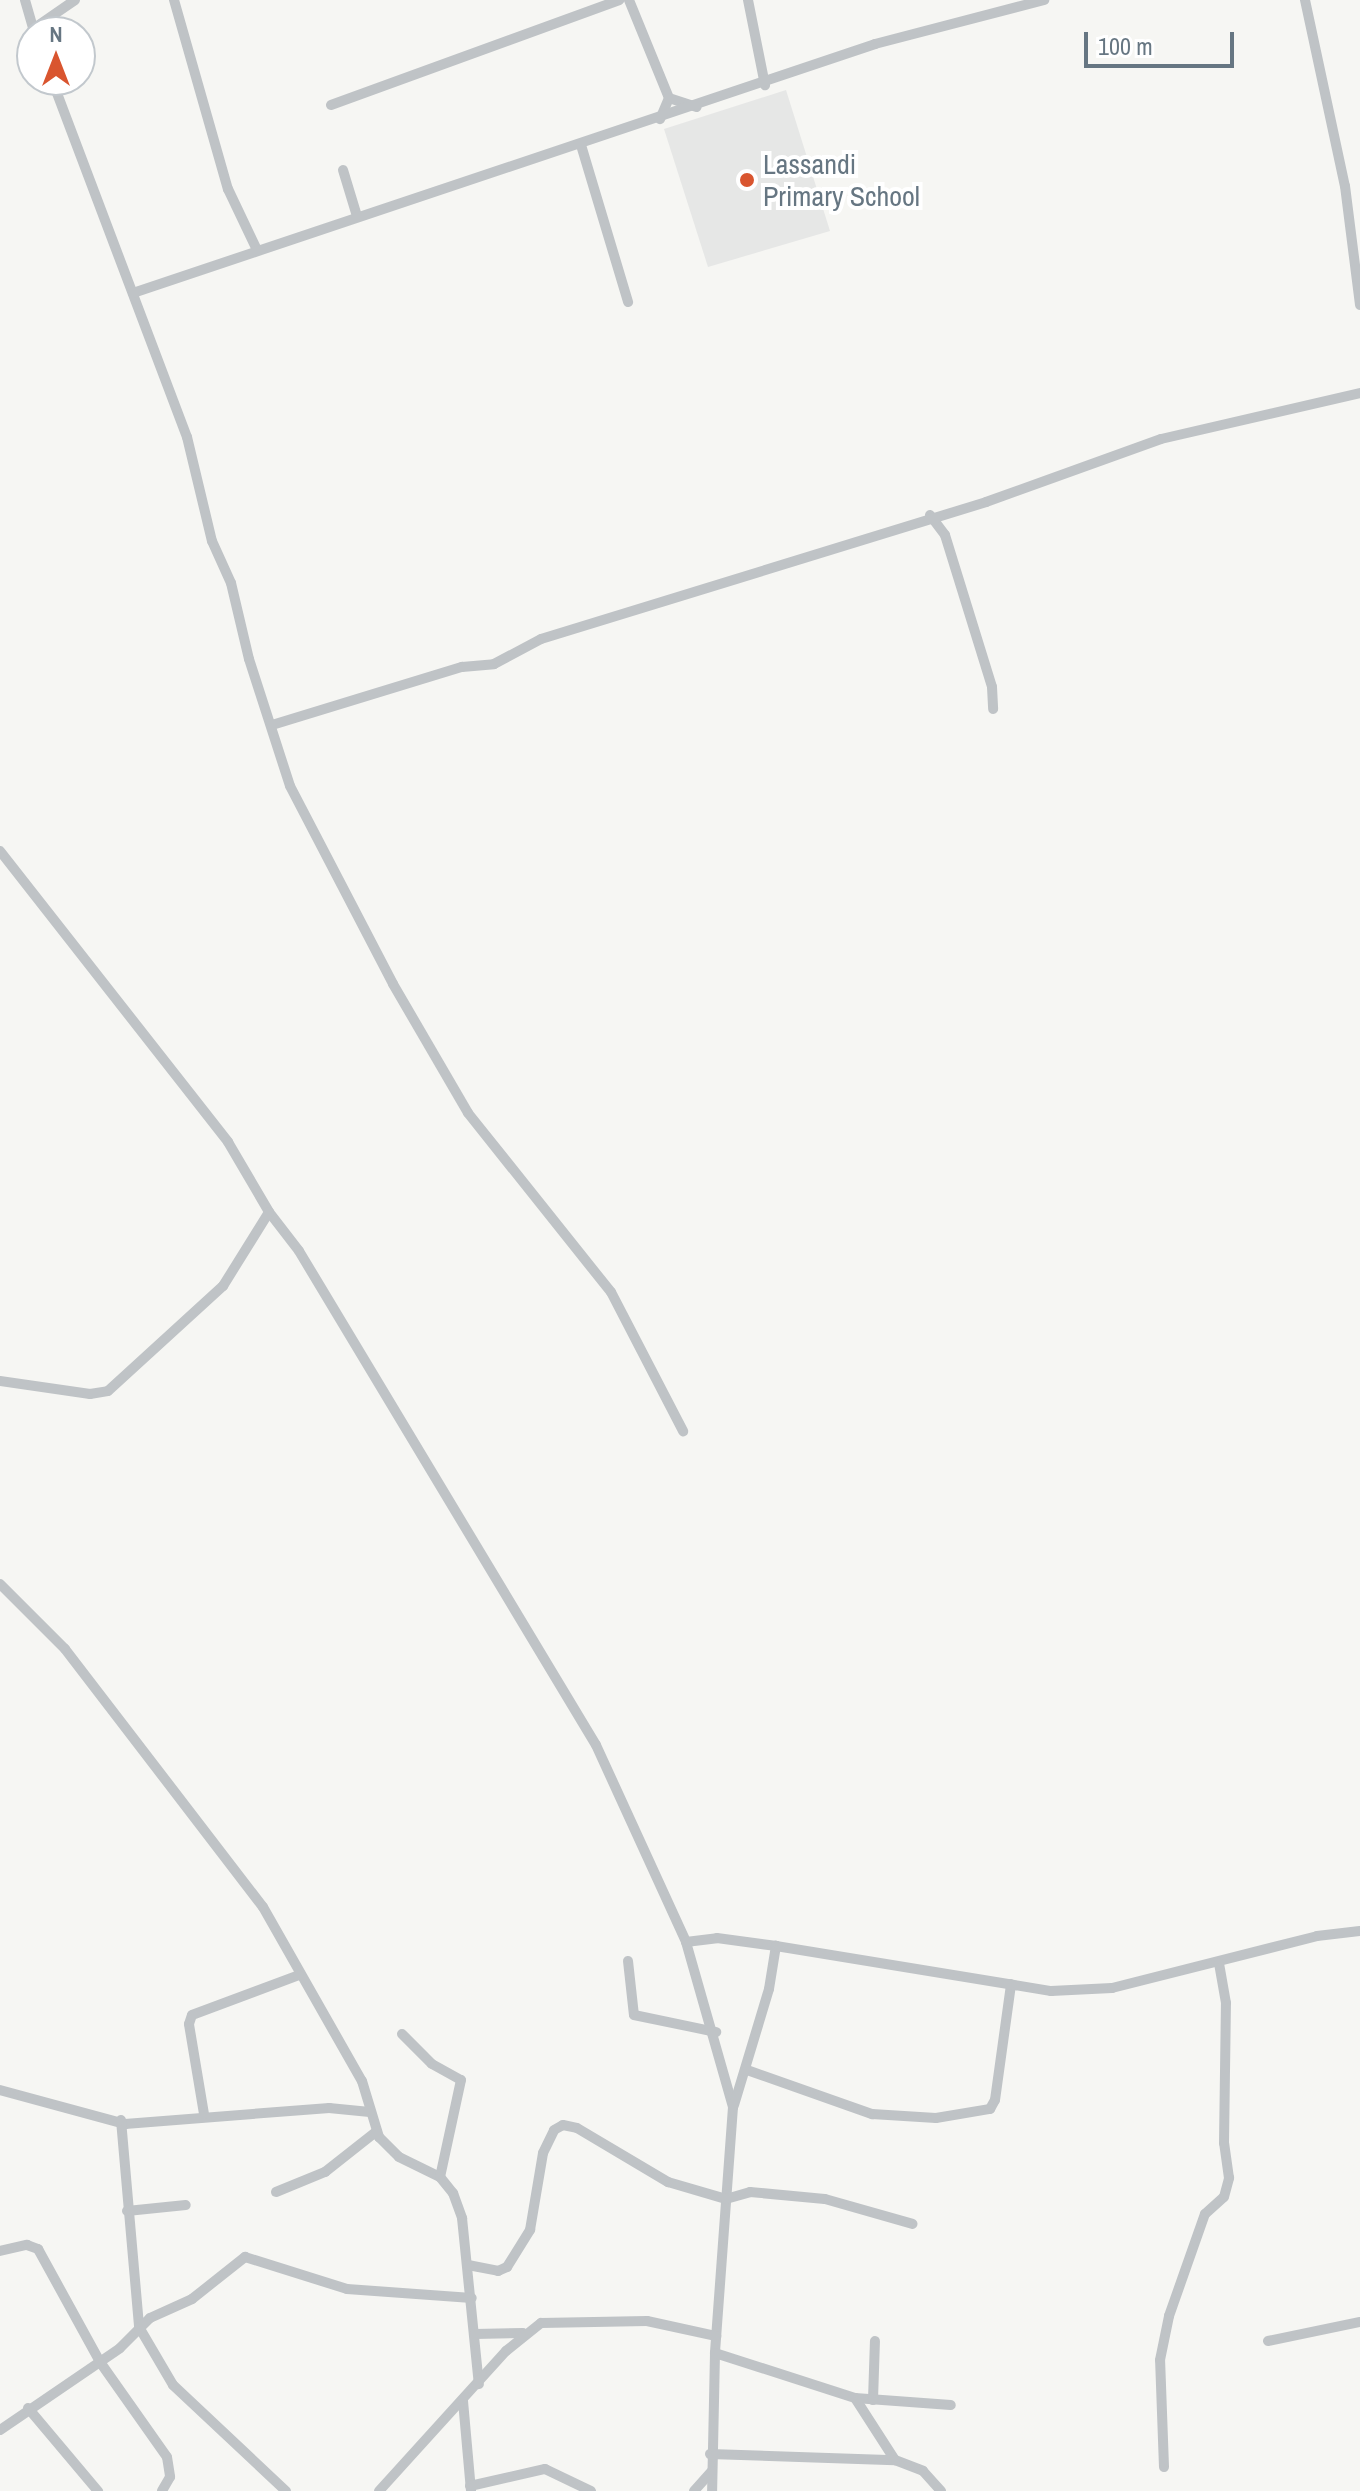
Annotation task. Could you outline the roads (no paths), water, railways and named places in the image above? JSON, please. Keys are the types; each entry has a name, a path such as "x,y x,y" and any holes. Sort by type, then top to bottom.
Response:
{"street":[{"path":"53,16 75,0"},
{"path":"174,0 228,189 256,248"},
{"path":"331,105 620,0"},
{"path":"629,0 669,98 660,119"},
{"path":"748,0 765,85"},
{"path":"133,293 256,248 765,85 875,44 1044,0"},
{"path":"1305,0 1345,186 1360,305"},
{"path":"58,96 187,437 207,527 231,583 290,786 468,1113 611,1292 683,1431"},
{"path":"669,98 697,107"},
{"path":"581,145 628,302"},
{"path":"343,170 357,216"},
{"path":"272,725 462,667 494,664 541,639 682,591 827,553 930,515 986,502 1161,439 1360,393"},
{"path":"930,515 945,535 992,687 993,709"},
{"path":"0,851 228,1142 269,1212 299,1251 596,1745 686,1942 716,2032 733,2107"},
{"path":"0,1381 90,1394 108,1391 223,1286 269,1212"},
{"path":"0,1584 65,1649 263,1907 362,2081 377,2131 399,2157 440,2177 453,2193 462,2218 479,2384"},
{"path":"686,1942 717,1938 1051,1991 1112,1988 1219,1964 1317,1936 1360,1931"},
{"path":"712,2491 710,2454 715,2353 733,2107 747,2070 776,1946"},
{"path":"628,1961 634,2015 716,2032"},
{"path":"1164,2467 1159,2371 1169,2316 1205,2214 1224,2197 1229,2178 1224,2143 1226,2003 1219,1964"},
{"path":"204,2114 189,2024 192,2015 299,1975"},
{"path":"747,2070 872,2114 936,2118 990,2109 995,2100 1011,1984"},
{"path":"402,2034 432,2064 461,2080 440,2177"},
{"path":"0,2090 121,2120 125,2124 204,2114 329,2108 370,2112"},
{"path":"121,2120 139,2327 173,2385 286,2491"},
{"path":"468,2265 498,2271 507,2267 530,2230 543,2153 554,2130 563,2125 577,2128 668,2182 726,2199 750,2192 825,2199 913,2224"},
{"path":"276,2192 325,2172 377,2131"},
{"path":"127,2211 186,2205"},
{"path":"0,2251 27,2245 38,2249 100,2362 167,2457 170,2477 162,2491"},
{"path":"0,2430 28,2408 100,2362 139,2327 192,2299 245,2257 347,2289 472,2298"},
{"path":"475,2334 523,2333 564,2319 647,2321 716,2336"},
{"path":"1268,2341 1360,2322"},
{"path":"379,2491 523,2333"},
{"path":"873,2400 875,2341"},
{"path":"715,2353 855,2398 951,2405"},
{"path":"855,2398 895,2460"},
{"path":"463,2401 471,2488 545,2469 591,2491"},
{"path":"28,2408 98,2491"},
{"path":"710,2454 895,2460 923,2471 941,2491"},
{"path":"694,2491 712,2471"}],"place":[{"name":"Lassandi Primary School","path":"747,180"}]}
